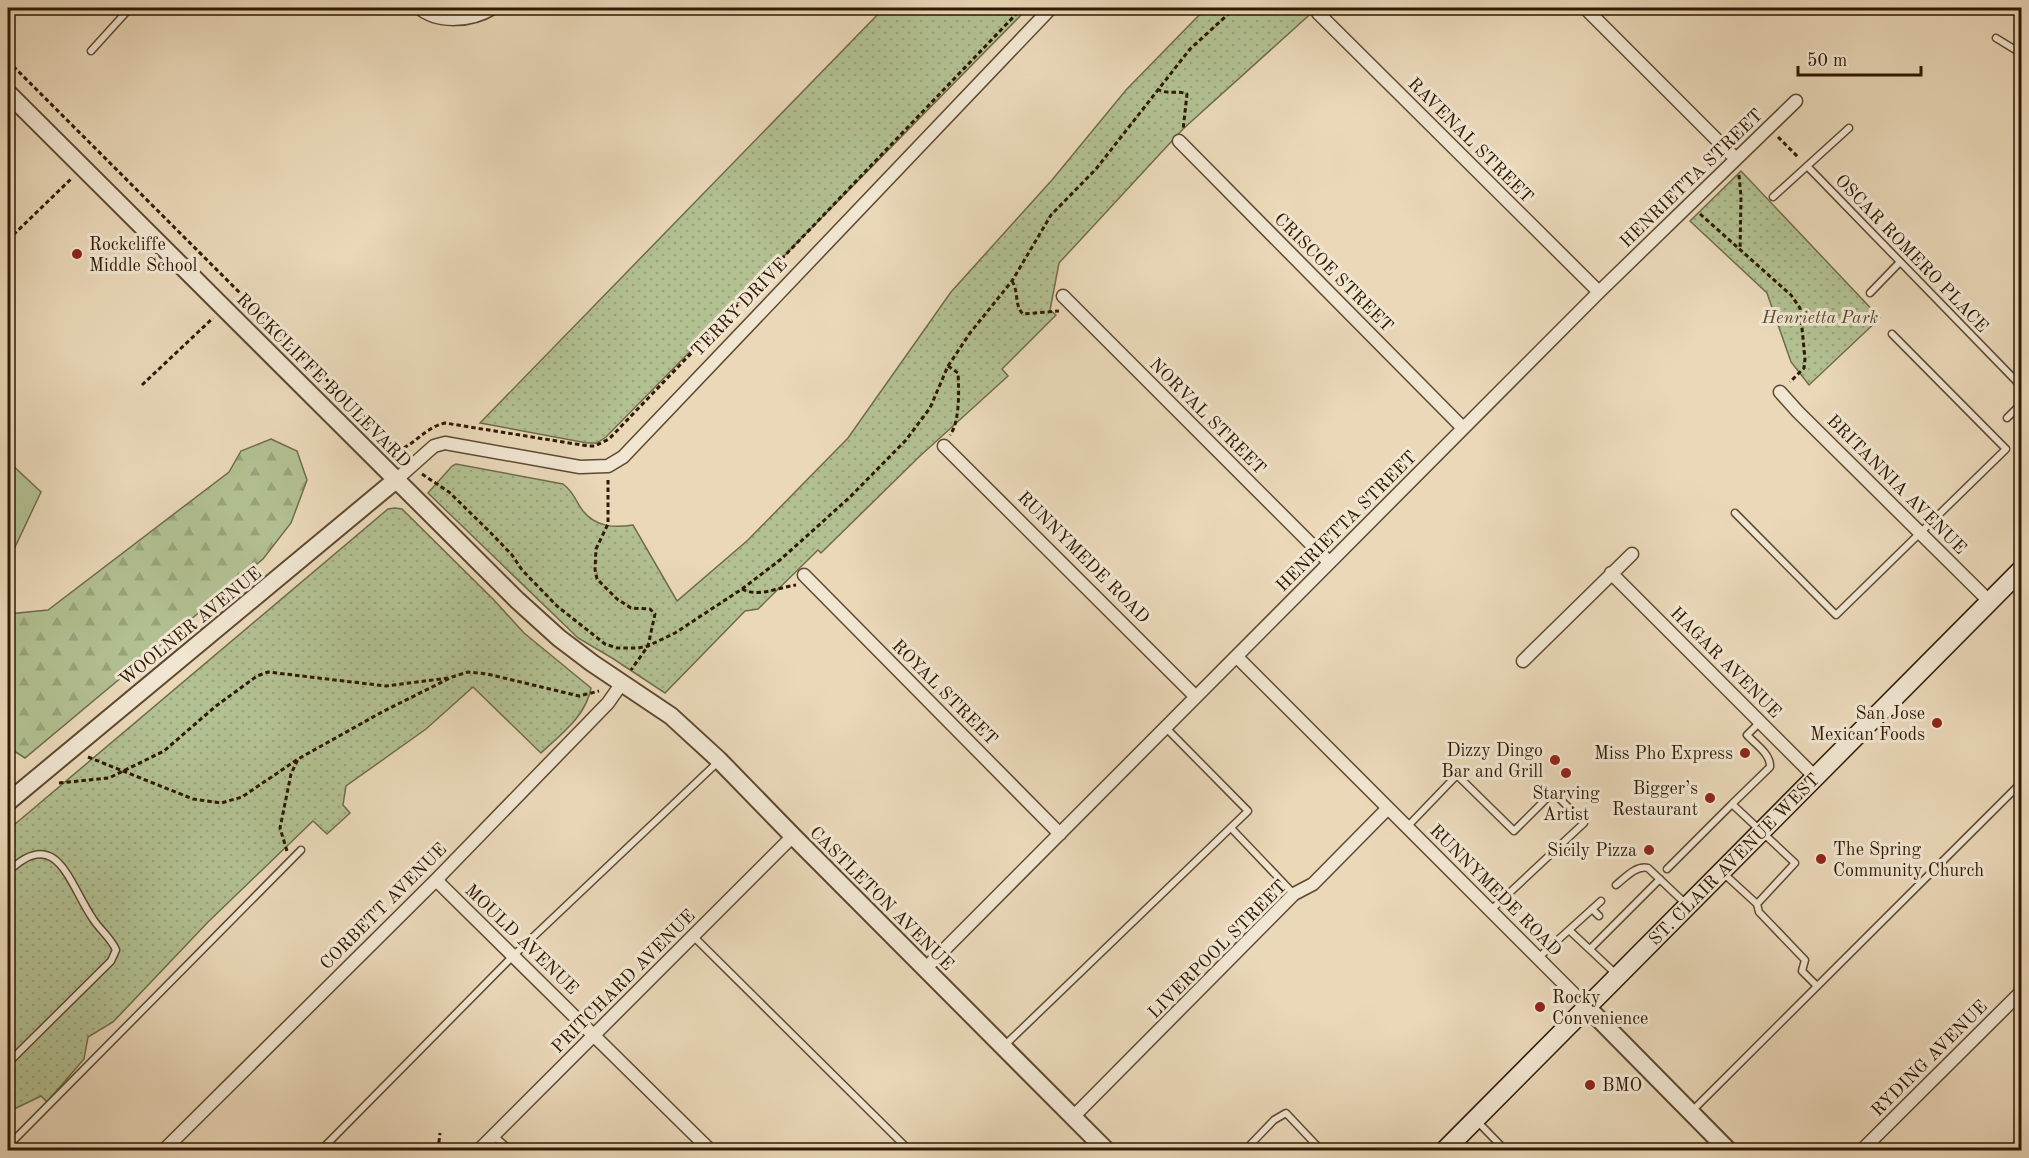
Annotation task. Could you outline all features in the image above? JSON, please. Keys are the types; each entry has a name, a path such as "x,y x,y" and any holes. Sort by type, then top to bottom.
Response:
{"main road":[{"name":"ST. CLAIR AVENUE WEST","path":"1445,1150 2022,569"}],"street":[{"path":"419,8 425,13 464,20 493,8"},
{"name":"TERRY DRIVE","path":"608,465 623,457 1051,8"},
{"path":"1585,8 1737,165"},
{"name":"RAVENAL STREET","path":"1318,13 1599,292"},
{"name":"ROCKCLIFFE BOULEVARD","path":"8,93 510,593 559,638 622,683"},
{"name":"HENRIETTA STREET","path":"925,969 1599,292 1689,205 1737,165 1796,101"},
{"name":"CRISCOE STREET","path":"1179,138 1463,428"},
{"name":"NORVAL STREET","path":"1063,296 1329,562"},
{"name":"BRITANNIA AVENUE","path":"1780,392 1989,601"},
{"path":"397,479 434,446 445,443 580,467 608,465"},
{"name":"RUNNYMEDE ROAD","path":"944,443 1196,697"},
{"name":"WOOLNER AVENUE","path":"8,802 397,479"},
{"path":"1523,661 1632,554"},
{"name":"HAGAR AVENUE","path":"1611,573 1815,777"},
{"name":"ROYAL STREET","path":"802,579 1060,834"},
{"name":"RUNNYMEDE ROAD","path":"1237,657 1728,1150"},
{"name":"CASTLETON AVENUE","path":"622,683 671,716 719,760 1106,1150"},
{"name":"CORBETT AVENUE","path":"164,1150 436,880 608,703 622,683"},
{"name":"LIVERPOOL STREET","path":"1073,1117 1294,894 1313,884 1388,809"},
{"name":"PRITCHARD AVENUE","path":"480,1150 793,836"},
{"name":"MOULD AVENUE","path":"436,880 710,1150"},
{"name":"RYDING AVENUE","path":"1862,1150 2022,991"}],"lane":[{"path":"91,51 130,8"},
{"path":"1996,38 2022,54"},
{"path":"1773,197 1849,128"},
{"name":"OSCAR ROMERO PLACE","path":"1807,166 2022,387"},
{"path":"1870,293 1900,262"},
{"path":"1735,513 1836,615 2006,449 1892,334"},
{"path":"2007,418 2022,403"},
{"path":"1667,869 1770,767 1768,757 1747,735 1760,722"},
{"path":"1003,1046 1248,811 1166,727"},
{"path":"321,1150 513,956 719,760"},
{"path":"1406,828 1457,776 1514,831 1552,792 1584,823 1490,911"},
{"path":"1690,1113 2022,782"},
{"path":"1732,804 1795,863 1757,904"},
{"path":"1231,828 1294,894"},
{"path":"8,1146 301,850"},
{"path":"8,872 19,860 30,855 48,854 68,874 94,920 116,950 111,961 8,1063"},
{"path":"1616,885 1642,867 1648,868 1688,905"},
{"path":"1721,871 1757,904 1758,912 1805,960 1802,971 1818,986"},
{"path":"1626,877 1633,882"},
{"path":"1590,949 1660,879"},
{"path":"1538,958 1601,901"},
{"path":"1592,909 1599,916"},
{"path":"1569,930 1618,976"},
{"path":"693,936 909,1150"},
{"path":"1252,1150 1248,1146 1274,1120 1286,1113 1321,1150"},
{"path":"1476,1120 1505,1150"},
{"path":"495,1136 510,1150"}],"path":[{"path":"8,61 397,451 426,430 445,423 596,446 609,439 626,422 1023,8"},
{"path":"423,476 449,492 512,555 522,570 557,606 605,644 628,649 648,646 675,633 742,589 788,552 849,498 906,440 930,408 948,366 970,333 1012,281 1052,215 1096,169 1190,50 1235,8"},
{"path":"1157,89 1162,92 1187,94 1183,129 1179,138"},
{"path":"1775,134 1807,166"},
{"path":"1737,165 1741,196 1740,251"},
{"path":"8,240 73,177"},
{"path":"1689,205 1791,295 1800,308 1804,368 1780,392"},
{"path":"1012,281 1017,292 1017,307 1023,314 1064,310"},
{"path":"142,385 214,318"},
{"path":"944,443 956,425 959,386 958,373 948,366"},
{"path":"59,783 109,778 164,751 216,706 257,676 268,672 386,686 452,677 468,672 488,674 579,696 622,683 648,646 655,614 650,609 631,608 617,599 597,579 595,570 597,549 608,524 608,465"},
{"path":"742,589 757,592 802,579"},
{"path":"89,758 193,799 221,803 242,797 298,759 452,677"},
{"path":"290,862 280,828 291,774 298,759"},
{"path":"438,1150 440,1133"}],"green space":[{"path":"884,8 1028,8 606,437 597,443 587,443 480,423"},
{"path":"1206,8 1317,8 1183,129 1059,263 1050,310 1056,315 1002,369 1008,376 920,456 821,553 818,550 758,609 745,611 665,693 578,638 428,493 456,464 563,484 583,511 594,520 612,526 633,525 677,601 748,540 848,438 951,292 1052,180 1126,90"},
{"name":"Henrietta Park","path":"1741,171 1880,318 1809,385 1791,362 1767,293 1690,221"},
{"path":"271,439 297,451 307,480 291,523 263,559 25,758 8,747 8,614 48,610 229,472 241,451"},
{"path":"8,461 41,492 8,562"},
{"path":"388,509 402,509 524,633 591,688 584,707 572,724 541,753 473,687 426,729 346,786 343,805 350,813 327,834 313,821 208,922 113,1022 88,1037 84,1059 47,1102 41,1096 8,1112 8,830"}],"place":[{"name":"Rockcliffe Middle School","path":"77,254"},
{"name":"San Jose Mexican Foods","path":"1937,723"},
{"name":"Miss Pho Express","path":"1745,753"},
{"name":"Dizzy Dingo Bar and Grill","path":"1555,760"},
{"name":"Starving Artist","path":"1566,773"},
{"name":"Bigger’s Restaurant","path":"1710,798"},
{"name":"Sicily Pizza","path":"1649,850"},
{"name":"The Spring Community Church","path":"1821,859"},
{"name":"Rocky Convenience","path":"1540,1007"},
{"name":"BMO","path":"1590,1085"}]}
